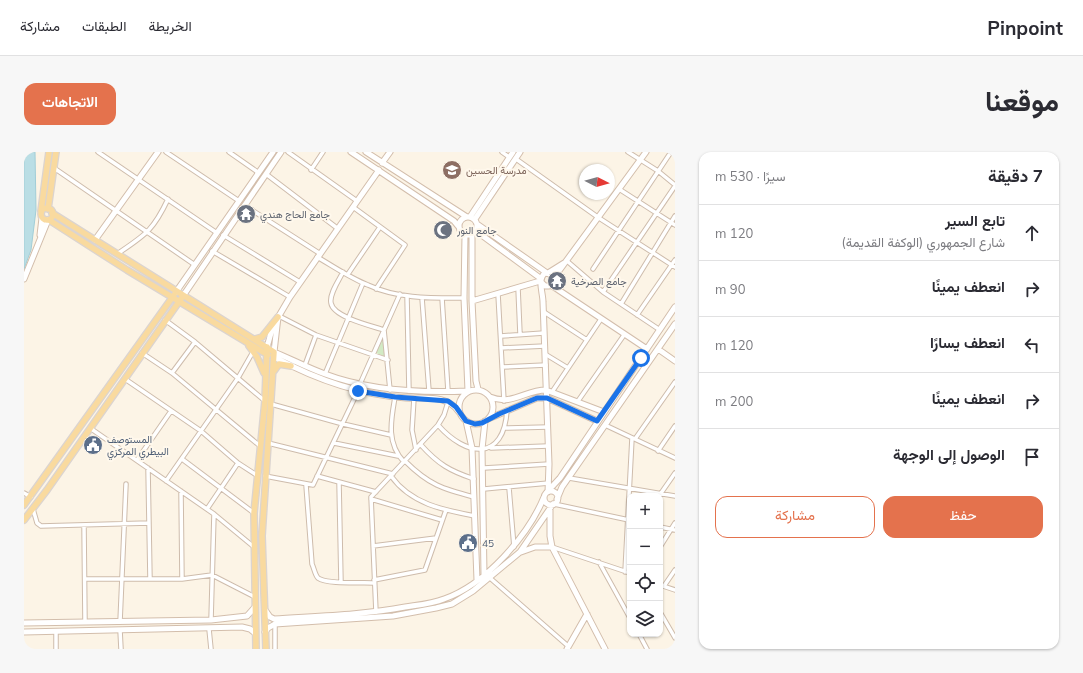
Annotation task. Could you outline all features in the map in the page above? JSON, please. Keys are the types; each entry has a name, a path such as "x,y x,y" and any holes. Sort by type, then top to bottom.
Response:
{"main road":[{"path":"49,220 54,168 52,154"},
{"path":"52,154 41,211 42,218 49,220 245,341 254,349 266,354 274,354"},
{"path":"41,211 50,211 176,292 267,347 274,354"},
{"path":"24,505 176,292"},
{"path":"24,520 183,296"},
{"path":"253,339 262,337 278,317"},
{"path":"266,384 267,347"},
{"path":"254,349 263,370 268,402 268,443 262,536 266,649"},
{"path":"266,642 261,646 256,646 254,513 260,446 268,402 274,354"},
{"path":"272,375 277,366 280,364 291,366"},
{"path":"255,595 256,591 259,590 264,593"}],"street":[{"path":"98,152 217,233"},
{"path":"95,240 158,152"},
{"path":"166,152 239,201"},
{"path":"229,152 259,173"},
{"path":"176,292 273,152"},
{"path":"183,296 212,251 281,152"},
{"path":"288,152 357,201"},
{"path":"312,170 323,152"},
{"path":"351,152 454,221 460,232 465,235 474,233 540,280 543,286 550,286 647,349"},
{"path":"366,152 472,219 547,273 553,279"},
{"path":"382,163 390,152"},
{"path":"502,152 509,157"},
{"path":"478,389 476,381 472,300 474,233 472,219 513,152"},
{"path":"458,226 460,221 472,219 520,152"},
{"path":"603,292 675,185 658,171 628,152"},
{"path":"543,302 553,279 646,152"},
{"path":"592,269 671,152"},
{"path":"516,159 599,218 673,266"},
{"path":"54,168 195,265"},
{"path":"267,347 278,317 300,282 379,170"},
{"path":"266,174 337,228"},
{"path":"619,190 675,225"},
{"path":"117,254 148,233 158,220 168,199"},
{"path":"244,205 343,272 363,283 407,296 422,298 464,298"},
{"path":"353,206 380,227 403,242 405,245 376,288"},
{"path":"621,304 675,216"},
{"path":"39,240 42,218"},
{"path":"24,279 39,240 49,220"},
{"path":"348,274 380,227"},
{"path":"223,235 300,282"},
{"path":"459,412 459,402 468,391 464,298 465,235"},
{"path":"212,251 290,298"},
{"path":"637,315 673,266 675,260"},
{"path":"566,262 559,264 547,273 542,274 540,280 544,312 549,464 549,483 545,502 627,520"},
{"path":"566,262 603,292 660,330"},
{"path":"343,272 331,299 334,310 349,318 384,330"},
{"path":"472,300 498,294 540,280"},
{"path":"325,374 363,283"},
{"path":"518,288 520,334"},
{"path":"360,384 400,294"},
{"path":"498,294 504,401"},
{"path":"407,296 409,391"},
{"path":"422,298 429,391"},
{"path":"442,298 448,391"},
{"path":"265,632 274,621 376,612 445,599 460,592 477,580 514,548 535,516 547,493 560,478 597,421 675,308"},
{"path":"544,312 587,340"},
{"path":"278,317 338,343 388,360"},
{"path":"274,354 278,317"},
{"path":"552,392 601,319"},
{"path":"166,320 268,402 343,424 390,435"},
{"path":"274,621 372,618 436,608 452,604 467,596 520,552 674,325 665,322"},
{"path":"384,330 390,390"},
{"path":"501,336 544,332"},
{"path":"305,365 316,334"},
{"path":"578,401 624,335"},
{"path":"172,373 195,342"},
{"path":"501,348 545,346"},
{"path":"166,481 238,378 254,349"},
{"path":"658,349 675,361"},
{"path":"142,353 172,373 260,446"},
{"path":"274,354 325,374 360,384 390,390 468,391 478,389 490,396 504,401 539,390 546,390 604,412"},
{"path":"274,354 291,366 322,380 358,391 395,397 448,401 459,412 466,421 472,448 477,580"},
{"path":"545,354 568,368"},
{"path":"641,358 648,363"},
{"path":"502,367 546,365"},
{"path":"125,379 201,431 238,463 258,476"},
{"path":"630,493 633,438 675,382"},
{"path":"265,476 312,485 334,443 358,391"},
{"path":"484,574 484,468 482,449 487,420 493,410 493,403 490,396"},
{"path":"395,397 390,435 398,456 420,476 432,483 445,489 474,497"},
{"path":"414,398 412,430 416,450"},
{"path":"466,421 475,424 537,398 547,398 597,421"},
{"path":"376,612 371,497 438,426 444,415 448,401"},
{"path":"137,460 171,410"},
{"path":"490,448 500,440 506,428 507,410"},
{"path":"438,426 453,440 472,448 482,449 548,446"},
{"path":"605,426 675,458"},
{"path":"658,450 675,426"},
{"path":"506,428 548,427"},
{"path":"90,428 214,514 254,547"},
{"path":"268,443 392,475 399,488 417,499 446,510 475,516"},
{"path":"334,443 398,456"},
{"path":"421,445 438,463 451,471 474,480"},
{"path":"182,458 254,513"},
{"path":"207,509 238,463"},
{"path":"484,468 549,464"},
{"path":"148,468 150,579"},
{"path":"661,493 675,473"},
{"path":"317,476 376,492"},
{"path":"569,478 651,493"},
{"path":"339,482 341,582"},
{"path":"484,490 549,483"},
{"path":"120,622 126,484"},
{"path":"306,485 312,564 318,578 327,582 374,581 425,570 446,510"},
{"path":"509,488 514,548"},
{"path":"181,491 182,579"},
{"path":"547,493 554,492 550,536 552,547 605,649"},
{"path":"24,493 31,497"},
{"path":"663,495 675,496"},
{"path":"371,500 442,520"},
{"path":"33,509 37,523 40,526 84,526 149,523"},
{"path":"211,620 214,514"},
{"path":"663,543 673,529 675,523"},
{"path":"84,526 85,622"},
{"path":"663,527 673,529"},
{"path":"520,552 535,547 552,547 600,562 625,572 628,529"},
{"path":"373,546 436,538"},
{"path":"600,562 627,612"},
{"path":"663,585 675,570"},
{"path":"85,579 182,579 212,575 255,595"},
{"path":"490,578 568,648 587,614"},
{"path":"663,586 675,590"},
{"path":"24,623 211,620 247,616 255,607"},
{"path":"265,610 274,621 275,649"},
{"path":"663,617 675,638"},
{"path":"100,630 101,622"},
{"path":"24,632 209,629 242,627 250,629 256,633"},
{"path":"209,629 211,649"},
{"path":"120,630 121,649"},
{"path":"56,631 56,649"},
{"path":"641,637 647,649"}],"green space":[{"path":"383,335 386,357 376,353"}],"water":[{"path":"24,152 35,152 36,210 31,250 24,269"}],"place":[{"name":"مدرسة الحسين","path":"452,170"},
{"name":"جامع الحاج هندي","path":"246,214"},
{"name":"جامع النور","path":"443,230"},
{"name":"جامع الصرخية","path":"557,281"},
{"name":"المستوصف البيطري المركزي","path":"93,445"},
{"name":"45","path":"468,543"}],"route":[{"path":"358,391 395,397 432,398 448,401 456,407 466,421 472,424 486,422 488,419 537,398 547,398 597,421 641,358"}]}
